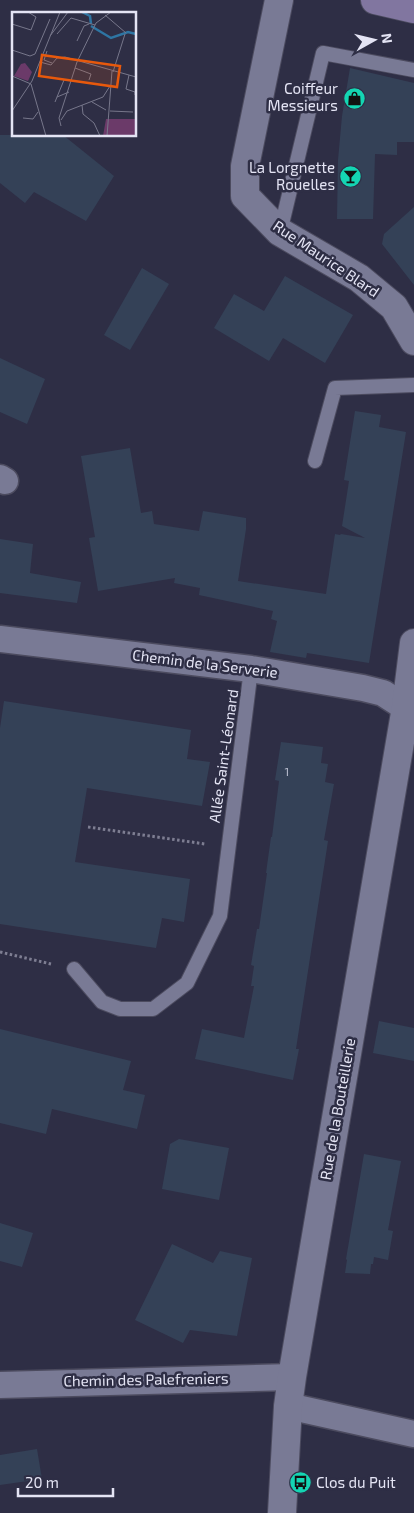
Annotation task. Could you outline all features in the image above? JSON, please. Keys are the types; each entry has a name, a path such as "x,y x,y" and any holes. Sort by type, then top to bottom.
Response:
{"main road":[{"path":"374,0 414,9"}],"street":[{"name":"Rue Maurice Blard","path":"279,0 245,166 245,196 280,232 359,278 394,307 414,341"},
{"name":"Chemin de la Serverie","path":"0,639 252,669 383,693 410,710"},
{"path":"410,710 414,643"},
{"name":"Rue de la Bouteillerie","path":"282,1513 288,1406 292,1376 410,710"},
{"name":"Chemin des Palefreniers","path":"0,1385 292,1376"},
{"path":"288,1406 414,1434"}],"lane":[{"path":"280,232 323,53 414,70"},
{"path":"314,461 335,388 414,385"},
{"name":"Allée Saint-Léonard","path":"74,969 102,1002 120,1009 152,1009 187,983 220,916 252,669"}],"path":[{"name":"Allée Saint-Léonard","path":"88,828 228,847"},
{"path":"0,952 74,969"}],"building":[{"path":"350,68 414,83 414,142 397,142 397,155 375,154 373,219 337,219 338,160 342,116"},
{"path":"0,135 64,136 114,176 86,221 34,192 25,203 0,183"},
{"path":"414,207 414,285 382,244 384,234"},
{"path":"142,268 169,284 130,350 104,335"},
{"path":"285,276 353,315 325,363 283,338 269,361 214,328 234,294 264,311"},
{"path":"0,358 45,379 27,424 0,412"},
{"path":"355,411 381,415 379,427 406,432 369,663 307,653 306,658 270,652 277,621 271,619 273,611 199,595 200,588 174,583 175,578 98,591 89,538 95,537 81,456 130,448 141,513 152,511 154,524 199,531 203,511 246,518 238,581 326,594 335,534 365,538 342,526 349,481 344,480"},
{"path":"0,539 33,544 30,573 81,582 77,603 0,593"},
{"path":"4,701 191,730 187,759 210,762 202,806 87,788 75,862 190,879 184,922 162,918 156,948 0,924 0,728"},
{"path":"281,742 323,747 321,763 328,764 325,782 334,784 324,840 328,841 296,1049 299,1049 293,1080 195,1059 202,1029 244,1038 254,986 251,986 254,966 251,965 257,929 259,929 272,837 279,781 275,780"},
{"path":"379,1021 414,1028 414,1061 373,1053"},
{"path":"0,1029 131,1061 123,1090 145,1095 137,1129 52,1109 46,1134 0,1123"},
{"path":"179,1139 229,1148 219,1200 162,1189 170,1144"},
{"path":"364,1154 401,1161 388,1230 393,1231 388,1260 374,1257 370,1274 345,1273 346,1259"},
{"path":"0,1223 33,1233 22,1267 0,1261"},
{"path":"172,1244 213,1263 220,1251 252,1258 237,1336 190,1330 183,1343 135,1320"},
{"path":"37,1449 42,1479 0,1485 0,1455"}],"place":[{"name":"Coiffeur Messieurs","path":"354,98"},
{"name":"La Lorgnette Rouelles","path":"351,177"},
{"name":"Clos du Puit","path":"300,1483"}]}
